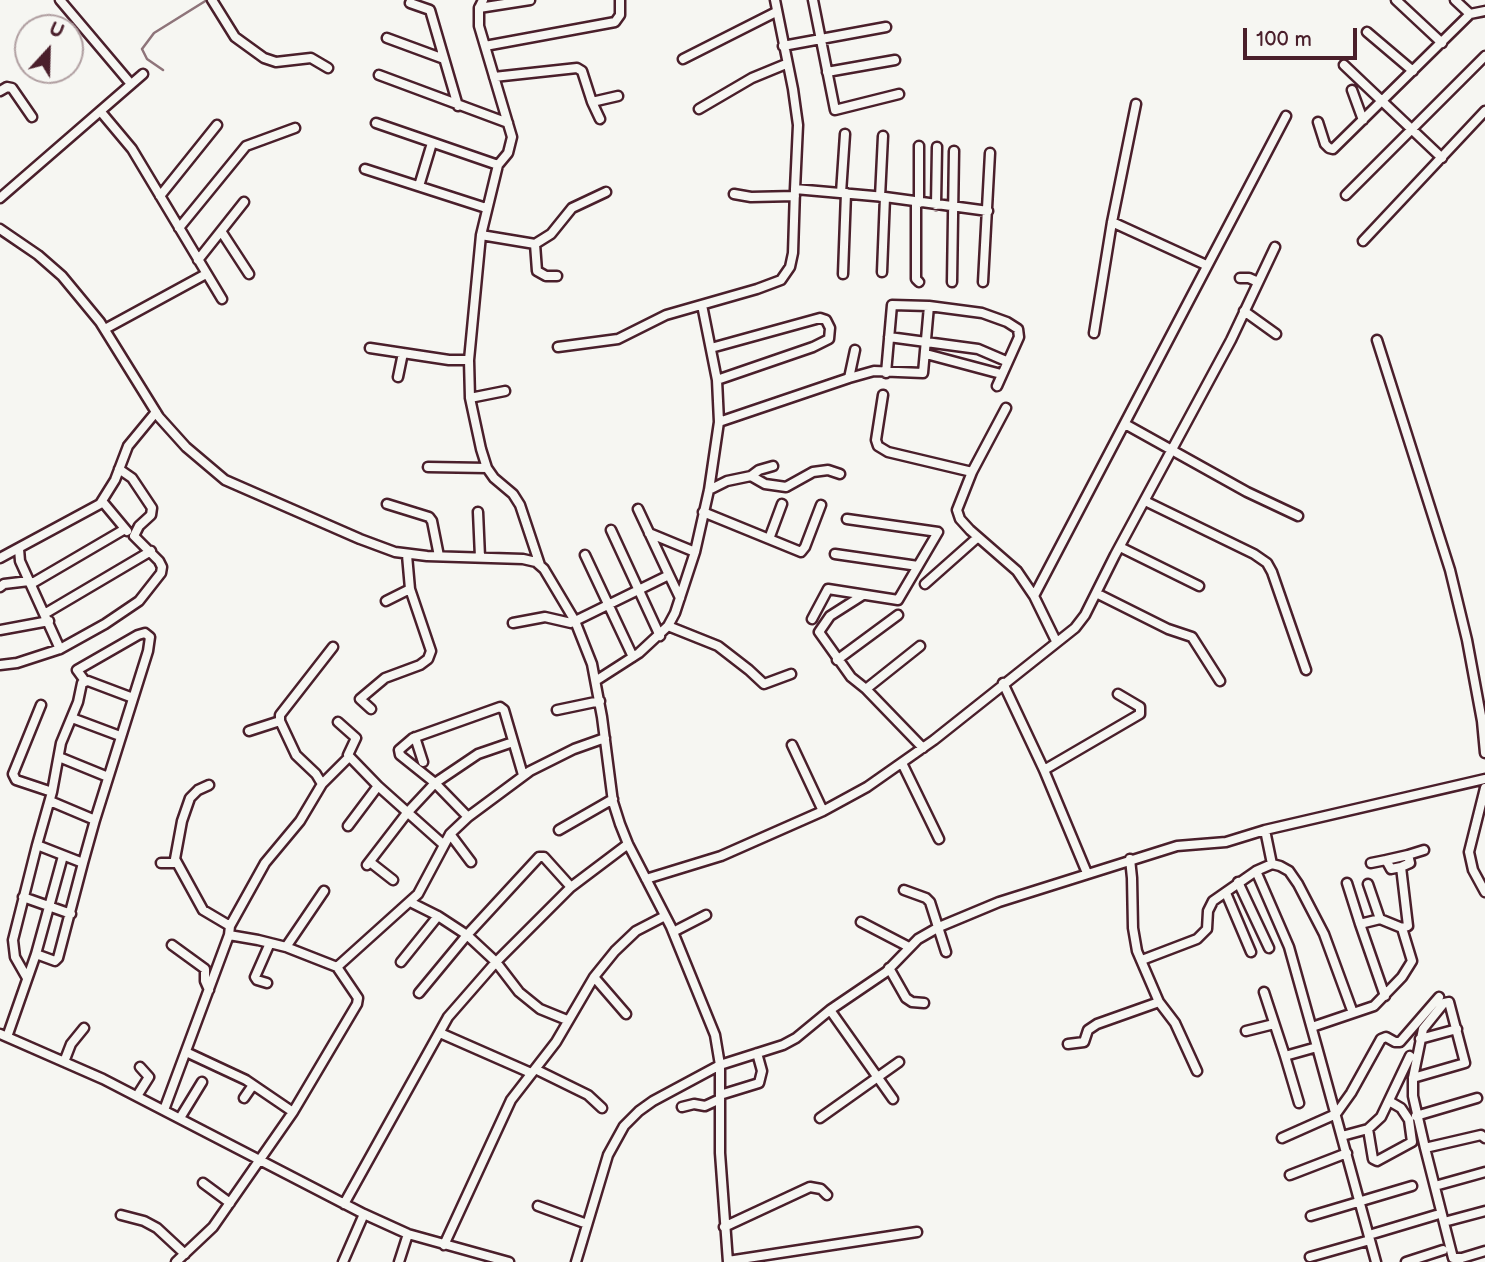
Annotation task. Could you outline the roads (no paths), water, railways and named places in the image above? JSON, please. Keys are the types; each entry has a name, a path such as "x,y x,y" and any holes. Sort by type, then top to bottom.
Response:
{"street":[{"path":"60,0 131,84"},
{"path":"527,0 481,4 478,20 512,134 508,153 499,165 481,235 469,360 470,398 487,467 520,505 540,565 575,621 584,641 597,680 613,799 628,845 673,933 715,1035 720,1065 720,1153 728,1262 917,1231"},
{"path":"485,46 615,22 620,15 620,0"},
{"path":"558,347 618,339 666,315 772,285 785,276 793,253 798,125 775,0"},
{"path":"813,0 835,110 899,94"},
{"path":"1396,0 1442,43"},
{"path":"1455,0 1470,15"},
{"path":"410,2 430,10 458,106"},
{"path":"215,4 235,37 264,58 276,62 311,58 328,68"},
{"path":"683,59 776,12"},
{"path":"1318,122 1325,144 1333,149 1470,15 1485,12"},
{"path":"783,46 886,27"},
{"path":"1367,32 1413,71"},
{"path":"387,38 444,59"},
{"path":"1346,195 1485,56"},
{"path":"827,72 895,60"},
{"path":"699,109 752,78 786,64"},
{"path":"1344,65 1442,158"},
{"path":"494,77 579,68 600,118"},
{"path":"0,198 143,74"},
{"path":"379,75 508,124"},
{"path":"0,91 7,87 12,88 32,117"},
{"path":"1352,90 1363,120"},
{"path":"592,102 618,96"},
{"path":"1094,333 1112,222 1136,104"},
{"path":"1363,242 1485,111"},
{"path":"100,112 132,149 222,299"},
{"path":"1034,596 1286,116"},
{"path":"376,123 499,165"},
{"path":"160,196 216,125"},
{"path":"179,229 246,146 295,128"},
{"path":"843,274 845,134"},
{"path":"881,272 883,136"},
{"path":"419,186 432,143"},
{"path":"919,146 916,279 919,282"},
{"path":"936,205 937,147"},
{"path":"953,282 954,151"},
{"path":"983,282 990,153"},
{"path":"365,169 486,208"},
{"path":"481,235 535,244 551,234 572,208 606,192"},
{"path":"734,194 751,197 795,193 844,193 988,211"},
{"path":"198,260 244,202"},
{"path":"1112,222 1206,265"},
{"path":"0,229 50,264 72,287 105,329 172,433 220,477 359,539 407,555 523,559 540,565"},
{"path":"220,231 249,274"},
{"path":"535,244 537,271 546,276 556,276"},
{"path":"646,879 721,856 823,811 867,787 923,747 1080,623 1275,247"},
{"path":"105,329 206,274"},
{"path":"1240,278 1258,282"},
{"path":"886,373 893,304 929,306 982,313 1019,331 1019,337 997,386"},
{"path":"597,680 633,657 660,636 668,626 695,552 709,490 719,422 718,380 702,305"},
{"path":"719,422 870,372 921,374 926,354 929,306"},
{"path":"1244,311 1276,334"},
{"path":"711,348 820,318 826,320 830,328 829,339 813,347 718,380"},
{"path":"888,337 978,349 1006,361"},
{"path":"1377,340 1450,570 1467,640 1485,753"},
{"path":"370,348 449,360 469,360"},
{"path":"849,378 855,350"},
{"path":"398,377 403,353"},
{"path":"926,354 1001,374"},
{"path":"470,398 505,391"},
{"path":"883,395 876,440 878,446 888,452 972,472"},
{"path":"1006,408 972,472 957,510 964,523 1017,571 1034,596 1056,641"},
{"path":"0,558 102,501 128,446 156,412"},
{"path":"1125,424 1171,451 1298,516"},
{"path":"709,490 727,481 751,476 759,470 773,466"},
{"path":"428,467 487,467"},
{"path":"119,469 132,478 152,509 151,515 139,526 134,536"},
{"path":"751,476 765,484 786,487 816,471 828,470 840,474"},
{"path":"0,665 17,663 61,649 139,601 162,569 161,563 151,551 125,529 102,501"},
{"path":"1145,501 1254,554 1267,563 1306,670"},
{"path":"387,504 429,517 439,556"},
{"path":"769,540 782,504"},
{"path":"703,512 799,552 803,551 821,505"},
{"path":"638,509 680,598"},
{"path":"478,512 480,557"},
{"path":"812,619 828,589 898,600 938,532 846,519"},
{"path":"0,587 4,584 30,582 125,529"},
{"path":"611,530 660,636"},
{"path":"649,533 695,552"},
{"path":"925,584 978,537"},
{"path":"1120,547 1199,586"},
{"path":"19,549 18,555 61,649"},
{"path":"0,630 47,617 151,551"},
{"path":"835,554 918,566"},
{"path":"371,709 360,699 385,678 420,665 431,654 410,589 407,555"},
{"path":"585,555 633,657"},
{"path":"513,624 545,617 567,623 575,621 668,575"},
{"path":"386,601 410,589"},
{"path":"1096,593 1192,638 1220,681"},
{"path":"863,595 830,615 819,632 851,677 923,747"},
{"path":"837,660 898,615"},
{"path":"668,626 718,646 764,684 790,674"},
{"path":"36,954 57,960 95,820 148,651 150,637 145,633 77,670 85,681 133,698"},
{"path":"866,689 920,646"},
{"path":"322,784 316,774 296,755 280,721 280,715 333,647"},
{"path":"27,978 15,957 13,940 51,797 61,743 85,681"},
{"path":"1003,683 1044,770 1087,873"},
{"path":"1044,770 1140,714 1140,707 1118,694"},
{"path":"556,710 600,701"},
{"path":"41,705 13,777 95,820"},
{"path":"468,817 435,783 398,752 415,737 500,708 504,710 523,775"},
{"path":"72,718 120,736"},
{"path":"249,731 280,721"},
{"path":"338,722 356,738 347,753 349,757 444,845"},
{"path":"415,737 423,762"},
{"path":"337,967 418,894 450,834 468,817 523,775 574,749 605,738"},
{"path":"393,880 368,864 407,813 435,783 478,754 513,742"},
{"path":"792,745 823,811"},
{"path":"59,757 108,777"},
{"path":"164,1110 230,930 265,863 294,829 322,784 349,757"},
{"path":"902,763 939,839"},
{"path":"576,1262 608,1156 624,1126 653,1101 720,1065 796,1038 889,968 909,947 939,928 999,902 1177,846 1226,842 1265,830 1485,779"},
{"path":"176,1262 213,1227 230,1203 293,1112 358,1002 337,967 286,947 230,930 203,910 176,863 182,821 191,798 198,790 209,785"},
{"path":"348,825 378,786"},
{"path":"1485,788 1469,852 1473,870 1485,892"},
{"path":"559,830 613,799"},
{"path":"1265,830 1272,864"},
{"path":"450,834 471,862"},
{"path":"37,845 83,863"},
{"path":"344,1204 448,1017 496,962 571,887 628,845"},
{"path":"1371,863 1423,850"},
{"path":"1386,860 1391,869 1401,867 1410,863 1408,855"},
{"path":"63,856 36,954 3,1035 137,1096 344,1204 408,1234 509,1262"},
{"path":"419,993 467,935 539,856 544,857 571,887"},
{"path":"1130,859 1134,938 1159,1002 1175,1023 1197,1071"},
{"path":"161,863 176,863"},
{"path":"1142,960 1197,939 1207,929 1208,911 1213,901 1238,882 1272,864 1289,872 1298,884 1324,934 1353,1013"},
{"path":"1360,924 1380,919 1402,928 1408,926 1401,867"},
{"path":"1256,871 1289,947 1376,1262"},
{"path":"1238,882 1269,948"},
{"path":"1347,883 1385,996"},
{"path":"1368,884 1380,919"},
{"path":"904,890 930,902 946,952"},
{"path":"286,947 324,891"},
{"path":"1226,893 1251,952"},
{"path":"23,897 71,914"},
{"path":"410,902 467,935 496,962 519,992 540,1009 567,1020"},
{"path":"673,933 706,915"},
{"path":"401,962 438,916"},
{"path":"444,1245 511,1100 556,1042 594,977 623,941 665,916"},
{"path":"861,922 909,947"},
{"path":"1312,1027 1374,1006 1385,996 1412,961 1402,928"},
{"path":"267,984 256,977 270,943"},
{"path":"172,945 205,969 205,981 209,990"},
{"path":"889,968 906,998 912,1002 924,1003"},
{"path":"594,977 626,1014"},
{"path":"1264,992 1300,1103"},
{"path":"1282,1138 1336,1114 1352,1093 1381,1039 1386,1037 1400,1042 1439,997"},
{"path":"1068,1044 1084,1042 1088,1030 1097,1024 1159,1002"},
{"path":"1413,1078 1465,1063 1451,1004 1446,1002 1423,1029 1413,1078 1416,1116 1453,1258 1485,1251"},
{"path":"830,1010 893,1099"},
{"path":"1246,1031 1274,1024"},
{"path":"64,1062 71,1044 84,1028"},
{"path":"1420,1039 1457,1029"},
{"path":"440,1033 588,1095 602,1108"},
{"path":"1284,1056 1317,1046"},
{"path":"186,1052 253,1085 293,1112"},
{"path":"682,1107 694,1104 705,1106 720,1097 759,1083 762,1071 757,1053"},
{"path":"1381,1117 1410,1056"},
{"path":"820,1118 899,1062"},
{"path":"137,1096 149,1077 140,1068"},
{"path":"180,1118 202,1082"},
{"path":"244,1098 253,1085"},
{"path":"1416,1116 1477,1098"},
{"path":"1368,1129 1373,1159 1377,1161 1412,1142 1409,1120 1401,1108 1389,1101"},
{"path":"1342,1136 1368,1129 1381,1117 1401,1108"},
{"path":"1425,1148 1481,1135 1485,1138"},
{"path":"1290,1175 1347,1153"},
{"path":"1435,1186 1485,1172"},
{"path":"203,1183 230,1203"},
{"path":"1311,1216 1412,1186"},
{"path":"724,1227 810,1187 821,1189 827,1195"},
{"path":"538,1206 587,1224"},
{"path":"1444,1222 1485,1210"},
{"path":"344,1262 364,1214"},
{"path":"121,1215 144,1221 157,1228 185,1254"},
{"path":"1310,1257 1436,1215"},
{"path":"399,1262 408,1234"},
{"path":"1406,1262 1443,1250"}],"waterway":[{"path":"163,70 147,59 142,49 154,33 207,0"}]}
